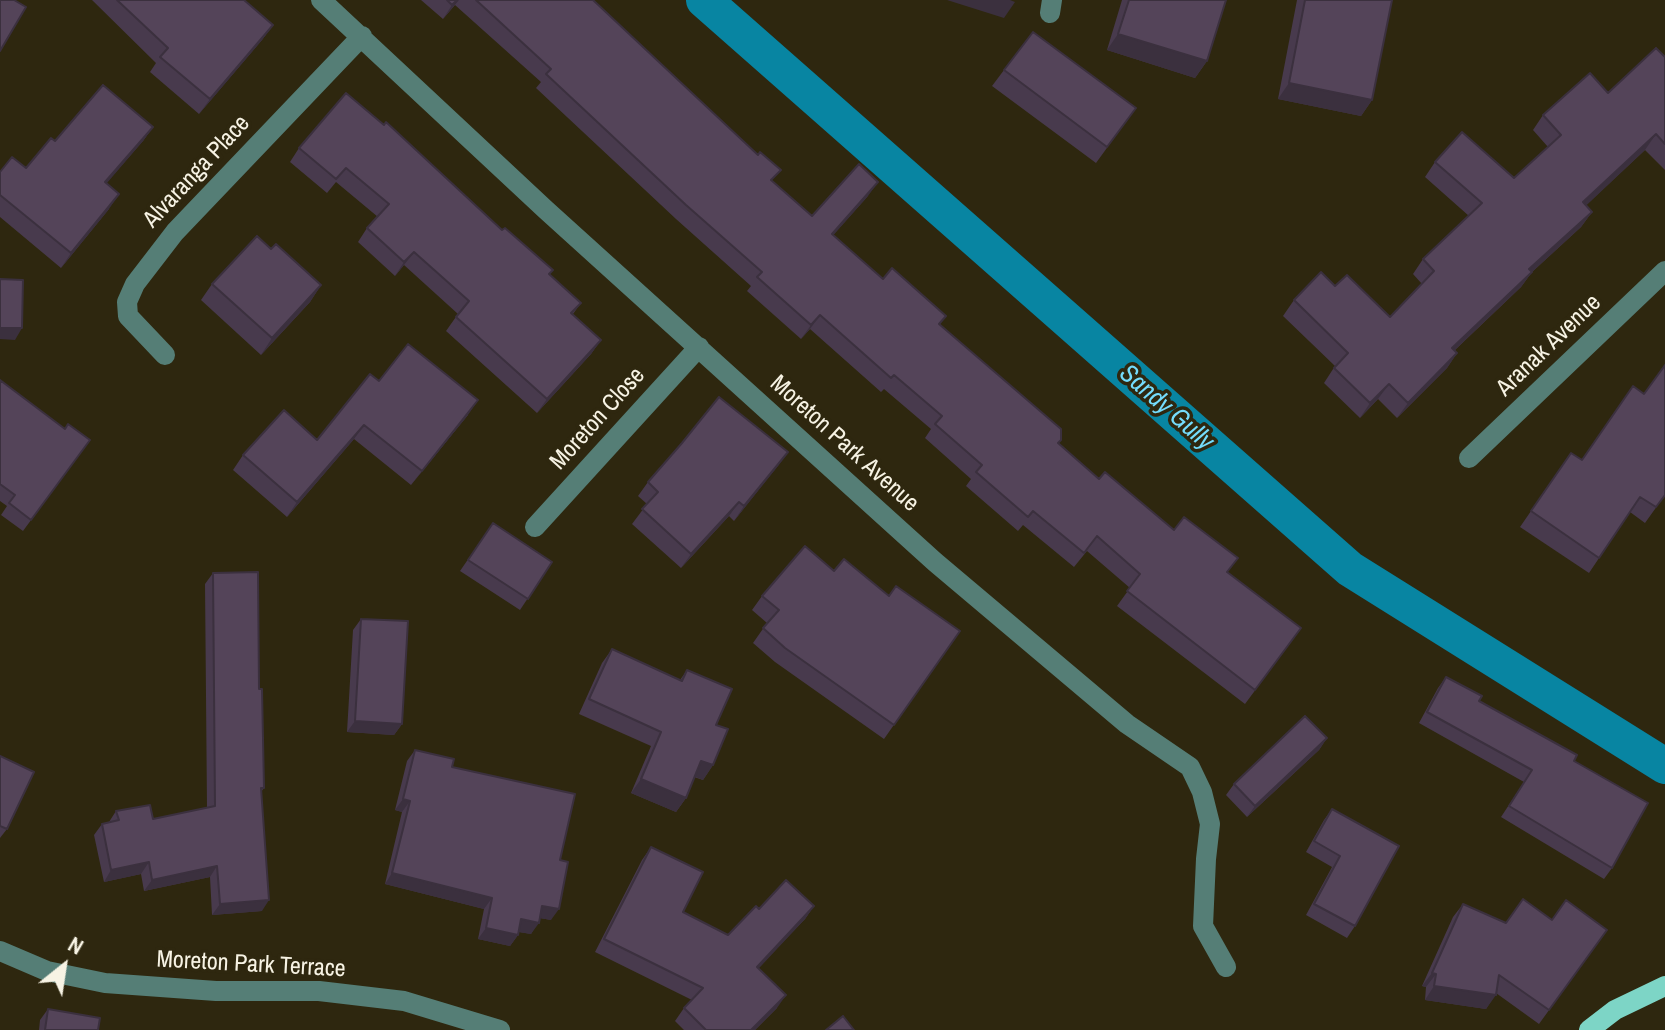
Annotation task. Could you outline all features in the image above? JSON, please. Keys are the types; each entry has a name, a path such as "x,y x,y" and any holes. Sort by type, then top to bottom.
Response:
{"main road":[{"path":"1589,1030 1615,1010 1665,986"}],"street":[{"name":"Moreton Park Avenue","path":"321,0 546,210 935,562 1127,724 1190,767 1202,792 1210,824 1203,926 1226,967"},
{"name":"Alvaranga Place","path":"165,355 128,316 127,302 135,284 175,232 362,36"},
{"name":"Aranak Avenue","path":"1469,458 1665,271"},
{"name":"Moreton Close","path":"535,527 699,347"},
{"name":"Moreton Park Terrace","path":"0,951 47,971 105,983 216,991 319,991 404,1001 500,1030"}],"building":[{"path":"0,0 14,0 26,7 0,51"},
{"path":"117,0 244,0 273,25 210,99 160,57 168,48"},
{"path":"476,0 593,0 758,155 760,152 781,170 771,180 812,216 859,164 878,182 832,234 883,279 892,268 946,316 939,324 1061,429 1058,443 1099,479 1105,472 1174,530 1184,517 1238,558 1227,572 1301,628 1255,690 1127,591 1140,574 1097,536 1084,553 1033,511 1028,517 976,472 982,465 935,424 942,416 894,375 891,378 820,315 811,325 757,277 762,272 546,74 551,69"},
{"path":"1129,0 1226,0 1207,61 1118,34"},
{"path":"1305,0 1392,0 1372,100 1289,83"},
{"path":"1033,32 1136,108 1107,147 1004,70"},
{"path":"1656,48 1665,57 1665,144 1656,134 1583,202 1592,212 1529,269 1532,272 1452,348 1457,353 1408,403 1389,384 1370,403 1334,368 1348,353 1294,300 1321,272 1335,286 1347,275 1390,317 1434,271 1423,259 1482,203 1435,162 1462,132 1514,178 1561,135 1543,115 1590,73 1608,93"},
{"path":"103,85 153,127 105,182 119,194 71,253 0,195 0,172 12,157 26,168 51,138 55,141"},
{"path":"346,93 384,125 386,122 502,230 505,228 553,270 549,274 581,303 571,313 601,340 547,399 456,317 469,301 414,252 404,262 367,228 389,204 346,168 336,179 299,148"},
{"path":"257,236 271,249 276,244 321,285 272,338 212,284"},
{"path":"0,279 23,280 22,328 0,328"},
{"path":"408,344 478,400 422,471 364,425 297,502 243,455 284,410 317,440 370,374 379,381"},
{"path":"1665,365 1665,495 1656,507 1640,497 1599,558 1531,511 1571,453 1582,460 1633,386 1644,394"},
{"path":"0,380 65,429 68,424 90,440 31,520 9,503 15,495 0,484"},
{"path":"719,397 788,452 744,506 739,502 691,554 642,509 658,492 648,482"},
{"path":"493,523 552,562 528,599 468,560"},
{"path":"805,546 834,571 844,559 889,596 896,586 960,631 894,725 785,648 763,628 779,610 762,596"},
{"path":"258,572 264,788 261,788 269,900 220,904 217,866 152,880 149,862 111,870 102,824 119,820 116,811 150,805 153,819 215,806 213,573"},
{"path":"361,619 408,621 402,724 355,721"},
{"path":"612,649 682,681 687,670 732,689 716,725 728,729 713,765 701,761 686,798 641,779 661,732 589,699"},
{"path":"1446,677 1482,696 1479,701 1577,755 1574,761 1648,803 1612,868 1509,806 1532,770 1427,712"},
{"path":"1305,716 1327,738 1255,806 1234,784"},
{"path":"415,750 454,759 452,767 575,794 560,860 568,862 559,909 542,906 539,923 521,919 518,935 486,928 492,898 392,873 410,801 403,799"},
{"path":"0,756 34,772 7,829 0,826"},
{"path":"1332,809 1399,846 1355,926 1314,904 1340,856 1314,841"},
{"path":"651,847 703,872 683,912 728,935 756,906 759,909 786,880 814,906 757,967 786,995 751,1030 706,1030 684,1008 703,988 604,939"},
{"path":"1523,899 1552,920 1566,900 1607,930 1549,1010 1499,975 1496,995 1434,986 1436,974 1432,973 1463,904 1506,923"},
{"path":"48,1009 100,1018 98,1030 45,1030"},
{"path":"843,1016 854,1030 826,1030"}],"waterway":[{"name":"Sandy Gully","path":"704,0 1350,569 1665,766"}]}
